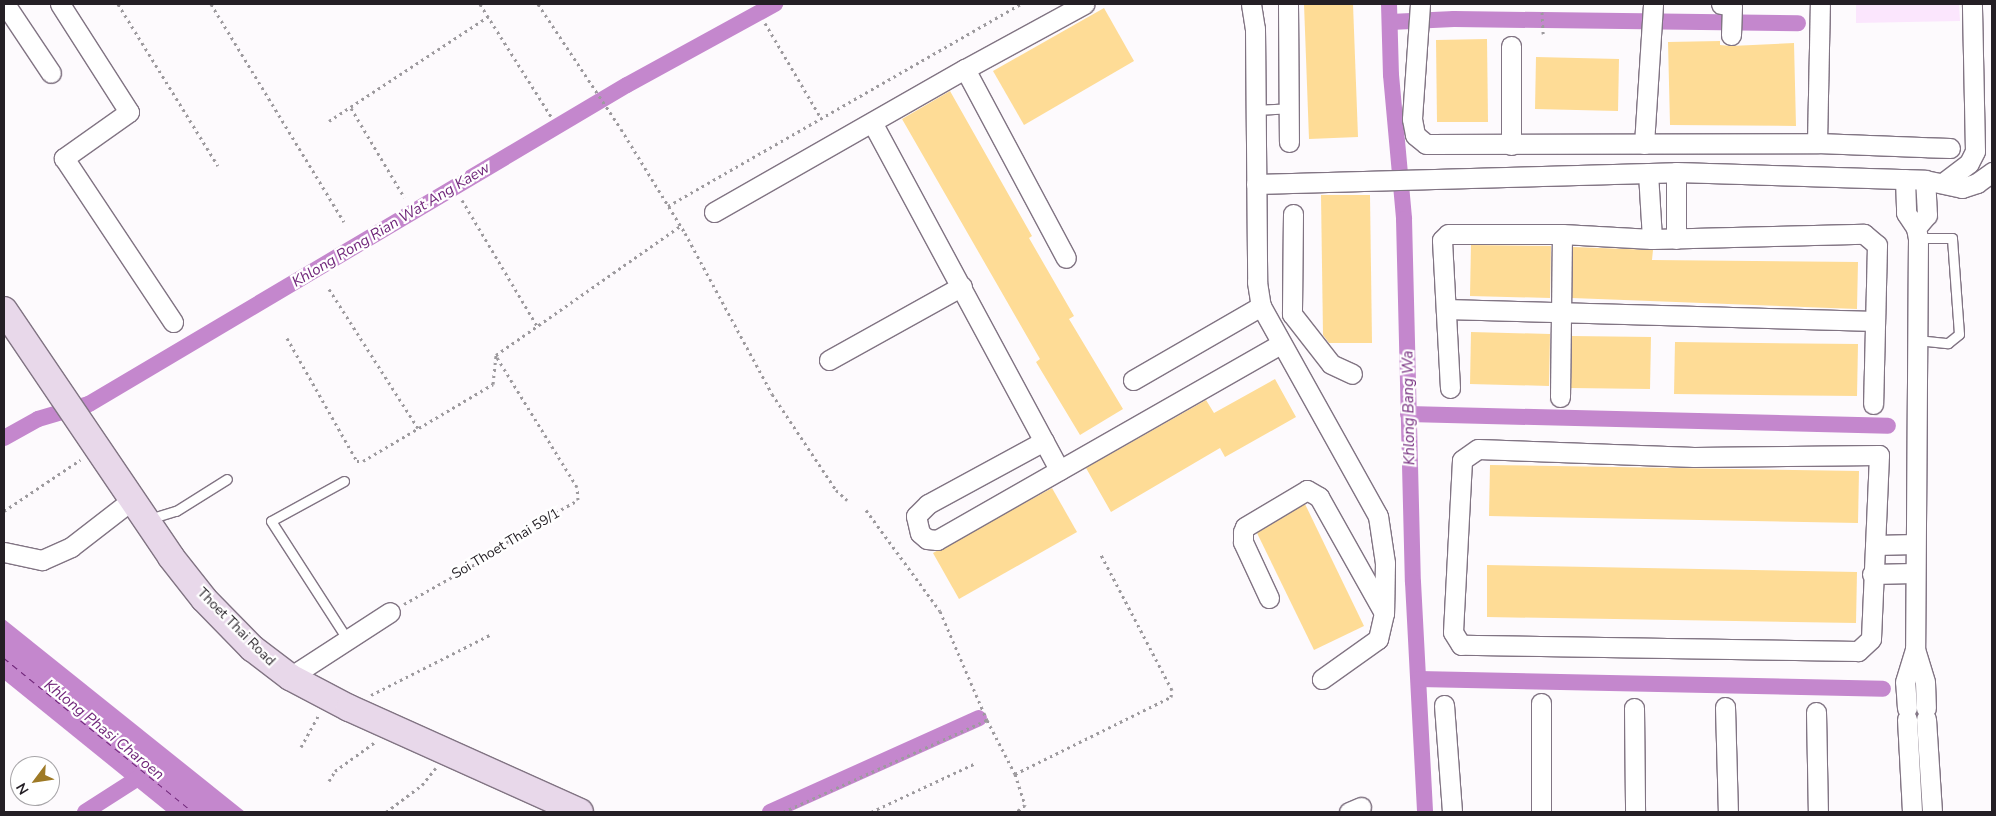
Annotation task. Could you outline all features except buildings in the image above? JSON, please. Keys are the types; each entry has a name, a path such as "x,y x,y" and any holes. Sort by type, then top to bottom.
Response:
{"main road":[{"name":"Thoet Thai Road","path":"4,310 147,521 204,599 252,648 290,677 340,703 391,726 443,753 580,812"}],"street":[{"path":"60,4 129,112 64,158 173,322"},
{"path":"714,212 873,124 964,69 1084,4"},
{"path":"1250,4 1255,29 1257,282 1261,306 1281,319 1330,364 1352,374"},
{"path":"1288,4 1289,142"},
{"path":"1420,4 1412,119 1415,135 1426,144 1817,143 1950,148"},
{"path":"1817,143 1820,4"},
{"path":"1944,182 1969,163 1975,151 1972,4"},
{"path":"7,6 51,73"},
{"path":"1731,32 1732,6"},
{"path":"1644,144 1652,49 1653,9"},
{"path":"1511,46 1512,145"},
{"path":"964,69 1066,258"},
{"path":"873,124 962,286 1059,470"},
{"path":"1736,144 1737,173"},
{"path":"1256,184 1676,172 1925,180 1944,182 1962,188 1968,187 1992,172"},
{"path":"1676,172 1676,239"},
{"path":"1648,173 1652,239"},
{"path":"1905,179 1906,213 1917,233 1915,649 1925,682 1932,812"},
{"path":"1917,233 1927,215 1925,180"},
{"path":"1293,214 1281,319 1281,344 1378,516 1385,563 1382,630 1374,644 1322,679"},
{"path":"1560,397 1562,234"},
{"path":"1450,388 1444,236 1562,234 1676,239 1864,234 1877,245 1873,404"},
{"path":"829,360 962,286"},
{"path":"1133,380 1261,306"},
{"path":"1446,309 1875,322"},
{"path":"1044,441 928,504 916,516 920,533 927,539 937,540 1281,344"},
{"path":"1478,448 1694,456 1880,455 1875,545 1870,639 1858,651 1461,645 1453,632 1462,460 1471,451 1478,448"},
{"path":"1269,598 1243,542 1242,532 1245,527 1307,490 1319,497 1384,613"},
{"path":"4,552 42,560 71,547 133,499"},
{"path":"1875,545 1915,544"},
{"path":"1872,574 1914,574"},
{"path":"290,677 390,612"},
{"path":"1912,812 1905,682 1915,649"},
{"path":"1541,703 1541,812"},
{"path":"1444,705 1452,812"},
{"path":"1724,707 1728,812"},
{"path":"1634,708 1634,812"},
{"path":"1816,712 1818,812"}],"lane":[{"path":"1255,110 1289,108"},
{"path":"1917,233 1952,238 1959,334 1948,343 1917,340"},
{"path":"147,521 157,514 176,511 227,479"},
{"path":"344,481 272,519 271,522 347,639"}],"path":[{"path":"118,4 218,166"},
{"path":"212,4 344,222"},
{"path":"480,4 552,118"},
{"path":"538,4 622,129 680,226 772,394 836,490 847,500"},
{"path":"668,206 1021,4"},
{"path":"1542,12 1543,34"},
{"path":"329,121 489,16"},
{"path":"765,23 821,118"},
{"path":"351,108 404,197"},
{"path":"462,200 537,326"},
{"path":"287,338 357,460 364,461 493,384 496,355 680,226"},
{"path":"329,289 418,428"},
{"name":"Soi Thoet Thai 59/1","path":"390,612 486,558 516,535 578,500 578,487 496,355"},
{"path":"4,511 95,443"},
{"path":"866,510 940,611 987,720 1015,774 1025,805 1016,812"},
{"path":"1015,774 1171,696 1172,690 1101,555"},
{"path":"301,747 340,703 388,684 492,634"},
{"path":"783,812 987,720"},
{"path":"329,781 335,771 352,761 391,726"},
{"path":"386,812 422,785 443,753"},
{"path":"871,812 976,763"}],"shaded area":[{"path":"1856,4 1959,4 1960,21 1856,23"}],"water":[{"name":"Khlong Phasi Charoen","path":"4,619 245,812 167,812 4,680"}],"waterway":[{"name":"Khlong Rong Rian Wat Ang Kaew","path":"4,438 38,419 89,404 627,85 775,4"},
{"name":"Khlong Bang Wa","path":"1389,4 1391,75 1404,219 1413,582 1425,812"},
{"path":"1390,22 1454,19 1798,23"},
{"path":"1408,414 1888,426"},
{"path":"1419,679 1883,689"},
{"path":"770,812 979,718"},
{"name":"Khlong Phasi Charoen","path":"85,812 149,771"}],"ferry route":[{"path":"4,658 193,812"}]}
